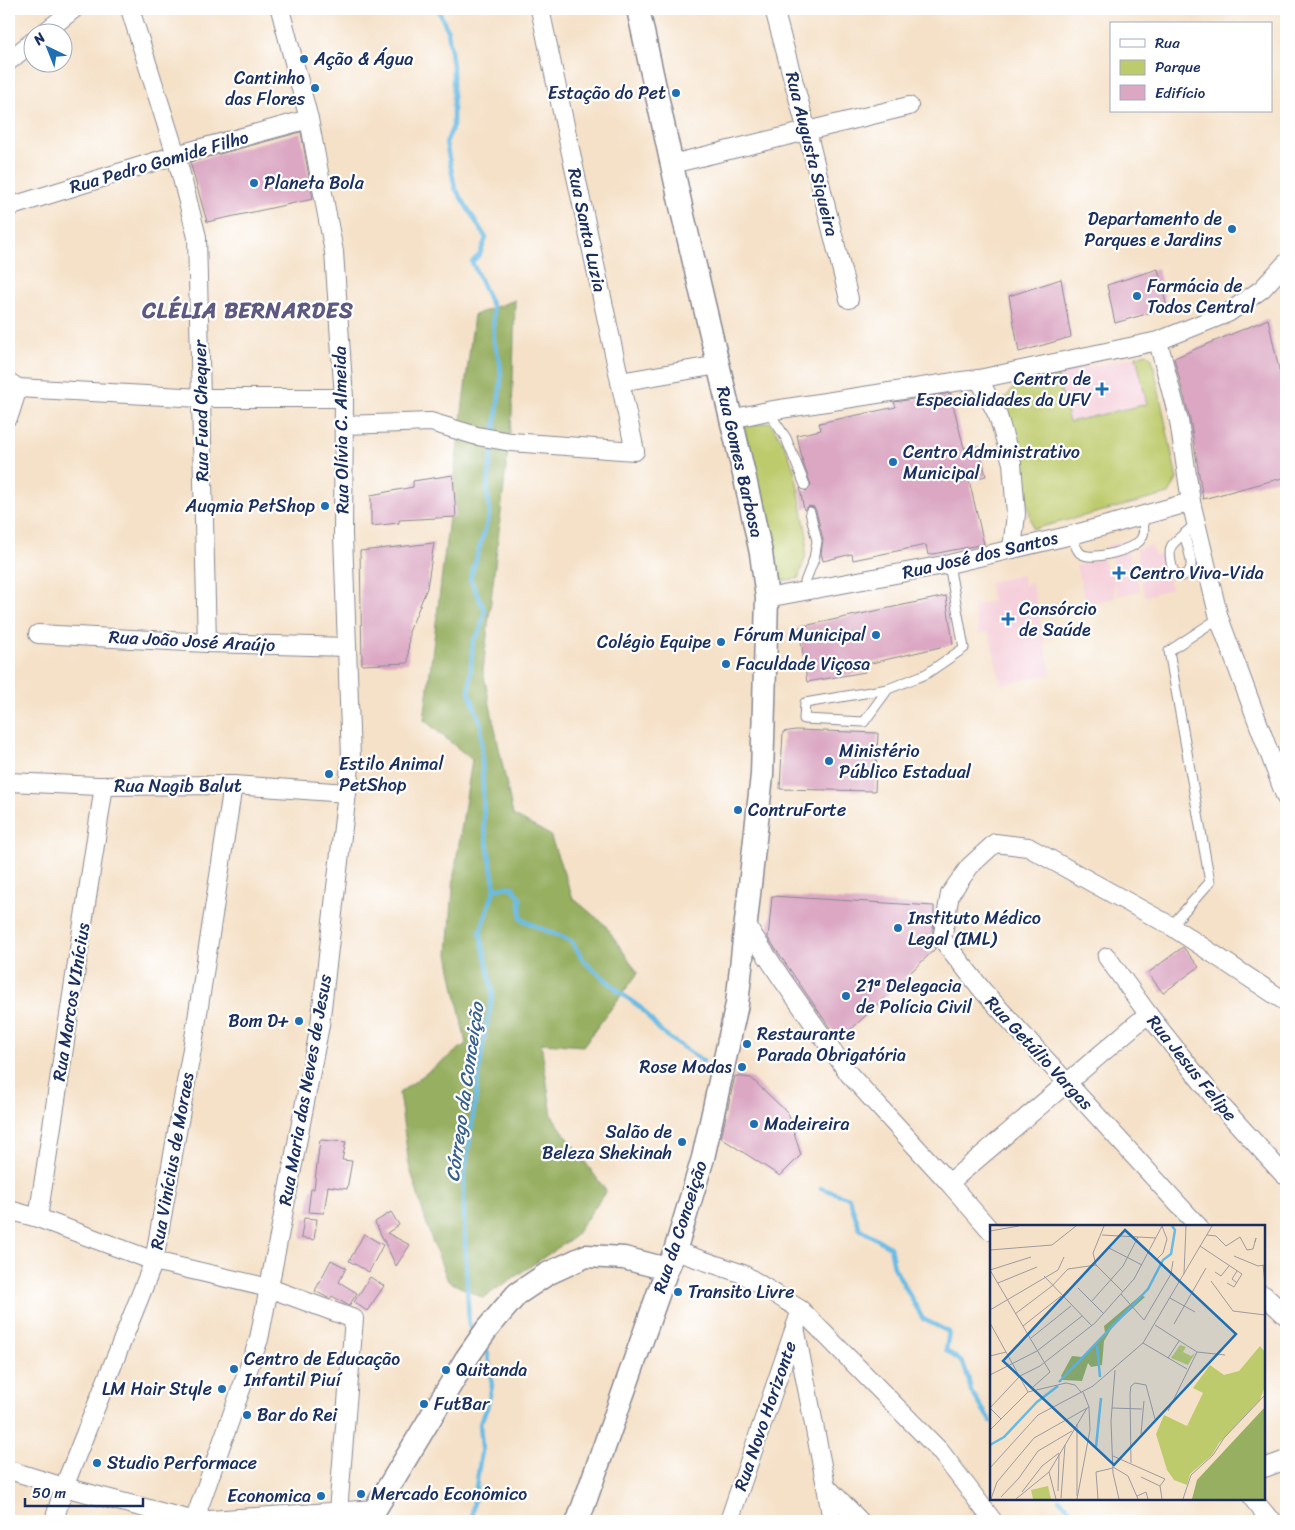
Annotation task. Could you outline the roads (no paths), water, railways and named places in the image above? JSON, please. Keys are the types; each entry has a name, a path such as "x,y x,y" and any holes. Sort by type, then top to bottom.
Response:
{"street":[{"name":"Rua Fuad Chequer","path":"130,9 176,156 197,236 207,643"},
{"name":"Rua Olívia C. Almeida","path":"280,9 309,119 334,252 344,398 343,535 347,647"},
{"name":"Rua Santa Luzia","path":"344,425 431,422 477,436 511,442 635,451 540,9"},
{"name":"Rua Gomes Barbosa","path":"638,9 761,553 767,598 762,775 745,923"},
{"name":"Rua Augusta Siqueira","path":"774,9 807,131 848,299"},
{"path":"54,22 63,12"},
{"path":"9,61 22,50"},
{"path":"672,164 909,106"},
{"name":"Rua Pedro Gomide Filho","path":"9,206 176,156 309,119"},
{"path":"731,419 768,411 979,379 1158,341 1228,313 1262,289 1286,264"},
{"path":"1158,341 1179,421 1191,502 1190,529 1219,618 1286,798"},
{"path":"620,382 718,365"},
{"path":"979,379 998,416 1012,463 1016,514 1012,548"},
{"path":"9,416 13,385 201,398 344,398"},
{"name":"Rua José dos Santos","path":"767,598 949,564 1072,535 1191,502"},
{"name":"Rua João José Araújo","path":"38,634 207,643 347,647"},
{"name":"Rua Maria das Neves de Jesus","path":"194,1521 259,1339 320,1025 351,758 347,647"},
{"name":"Rua Nagib Balut","path":"9,782 104,786 233,786 347,793"},
{"name":"Rua Marcos VInícius","path":"38,1218 104,786"},
{"name":"Rua Vinícius de Moraes","path":"54,1521 64,1487 154,1262 196,1032 233,786"},
{"name":"Rua Getúlio Vargas","path":"1197,1225 983,991 942,939 950,894 970,866 995,843 1028,847 1171,926 1283,1000"},
{"path":"745,923 849,1074 990,1230"},
{"name":"Rua da Conceição","path":"578,1521 671,1260 703,1158 737,1004 745,923"},
{"name":"Rua Jesus Felipe","path":"1107,957 1148,1014 1216,1100 1284,1175"},
{"path":"949,1183 1148,1014"},
{"path":"9,1210 38,1218 154,1262 269,1288 354,1319 338,1511"},
{"path":"9,1470 64,1487 194,1521 338,1511 372,1515 466,1359 487,1329 517,1294 548,1274 586,1256 671,1260 743,1274 801,1310 940,1451 993,1521"},
{"path":"1265,1296 1286,1316"},
{"name":"Rua Novo Horizonte","path":"728,1521 801,1310"},
{"path":"795,1327 832,1521"},
{"path":"1265,1468 1286,1460"},
{"path":"826,1486 860,1521"},
{"path":"1253,1500 1273,1521"}],"lane":[{"path":"768,411 786,438 797,462 804,485"},
{"path":"800,593 814,559 817,541 810,512"},
{"path":"1072,535 1075,545 1081,554 1089,557 1104,555 1135,546 1142,538 1144,530 1142,516"},
{"path":"888,689 864,722 804,719 805,703 888,689 926,674 964,648 949,564"},
{"path":"1171,926 1210,882 1169,651 1219,618"}],"waterway":[{"name":"Córrego da Conceição","path":"438,9 448,31 453,66 453,126 446,143 455,188 486,238 480,254 472,262 493,308 494,342 500,362 501,380 494,436"},
{"name":"Córrego da Conceição","path":"475,1334 469,1325 464,1180 484,1038 493,993 480,932 495,888 484,825 481,724 469,692 473,641 480,631 485,611 470,579 490,513 487,490 493,444"},
{"path":"495,888 512,887 520,897 521,919 571,941 585,962 641,1008 662,1033 703,1061"},
{"path":"821,1188 849,1198 860,1229 890,1247 894,1267 923,1319 949,1332 946,1350 963,1363 971,1391 990,1420"},
{"name":"Córrego da Conceição","path":"471,1521 482,1447 480,1424 487,1408 492,1386 488,1354 484,1347"},
{"path":"1060,1500 1080,1518"}],"place":[{"name":"Ação & Água","path":"304,59"},
{"name":"Cantinho das Flores","path":"315,88"},
{"name":"Estação do Pet","path":"676,93"},
{"name":"Planeta Bola","path":"254,183"},
{"name":"Departamento de Parques e Jardins","path":"1232,229"},
{"name":"Farmácia de Todos Central","path":"1137,296"},
{"name":"Centro de Especialidades da UFV","path":"1102,389"},
{"name":"Centro Administrativo Municipal","path":"893,462"},
{"name":"Auqmia PetShop","path":"325,506"},
{"name":"Centro Viva-Vida","path":"1119,573"},
{"name":"Consórcio de Saúde","path":"1008,619"},
{"name":"Fórum Municipal","path":"876,635"},
{"name":"Colégio Equipe","path":"721,642"},
{"name":"Faculdade Viçosa","path":"726,664"},
{"name":"Ministério Público Estadual","path":"829,761"},
{"name":"Estilo Animal PetShop","path":"329,774"},
{"name":"ContruForte","path":"738,810"},
{"name":"Instituto Médico Legal (IML)","path":"898,928"},
{"name":"21ª Delegacia de Polícia Civil","path":"846,996"},
{"name":"Bom D+","path":"299,1021"},
{"name":"Restaurante Parada Obrigatória","path":"747,1044"},
{"name":"Rose Modas","path":"742,1067"},
{"name":"Madeireira","path":"754,1124"},
{"name":"Salão de Beleza Shekinah","path":"682,1142"},
{"name":"Transito Livre","path":"678,1292"},
{"name":"Centro de Educação Infantil Piuí","path":"234,1369"},
{"name":"Quitanda","path":"446,1370"},
{"name":"LM Hair Style","path":"222,1389"},
{"name":"FutBar","path":"424,1404"},
{"name":"Bar do Rei","path":"247,1415"},
{"name":"Studio Performace","path":"97,1463"},
{"name":"Mercado Econômico","path":"361,1494"},
{"name":"Economica","path":"321,1496"}],"district":[{"name":"CLÉLIA BERNARDES","path":"248,310"}]}
